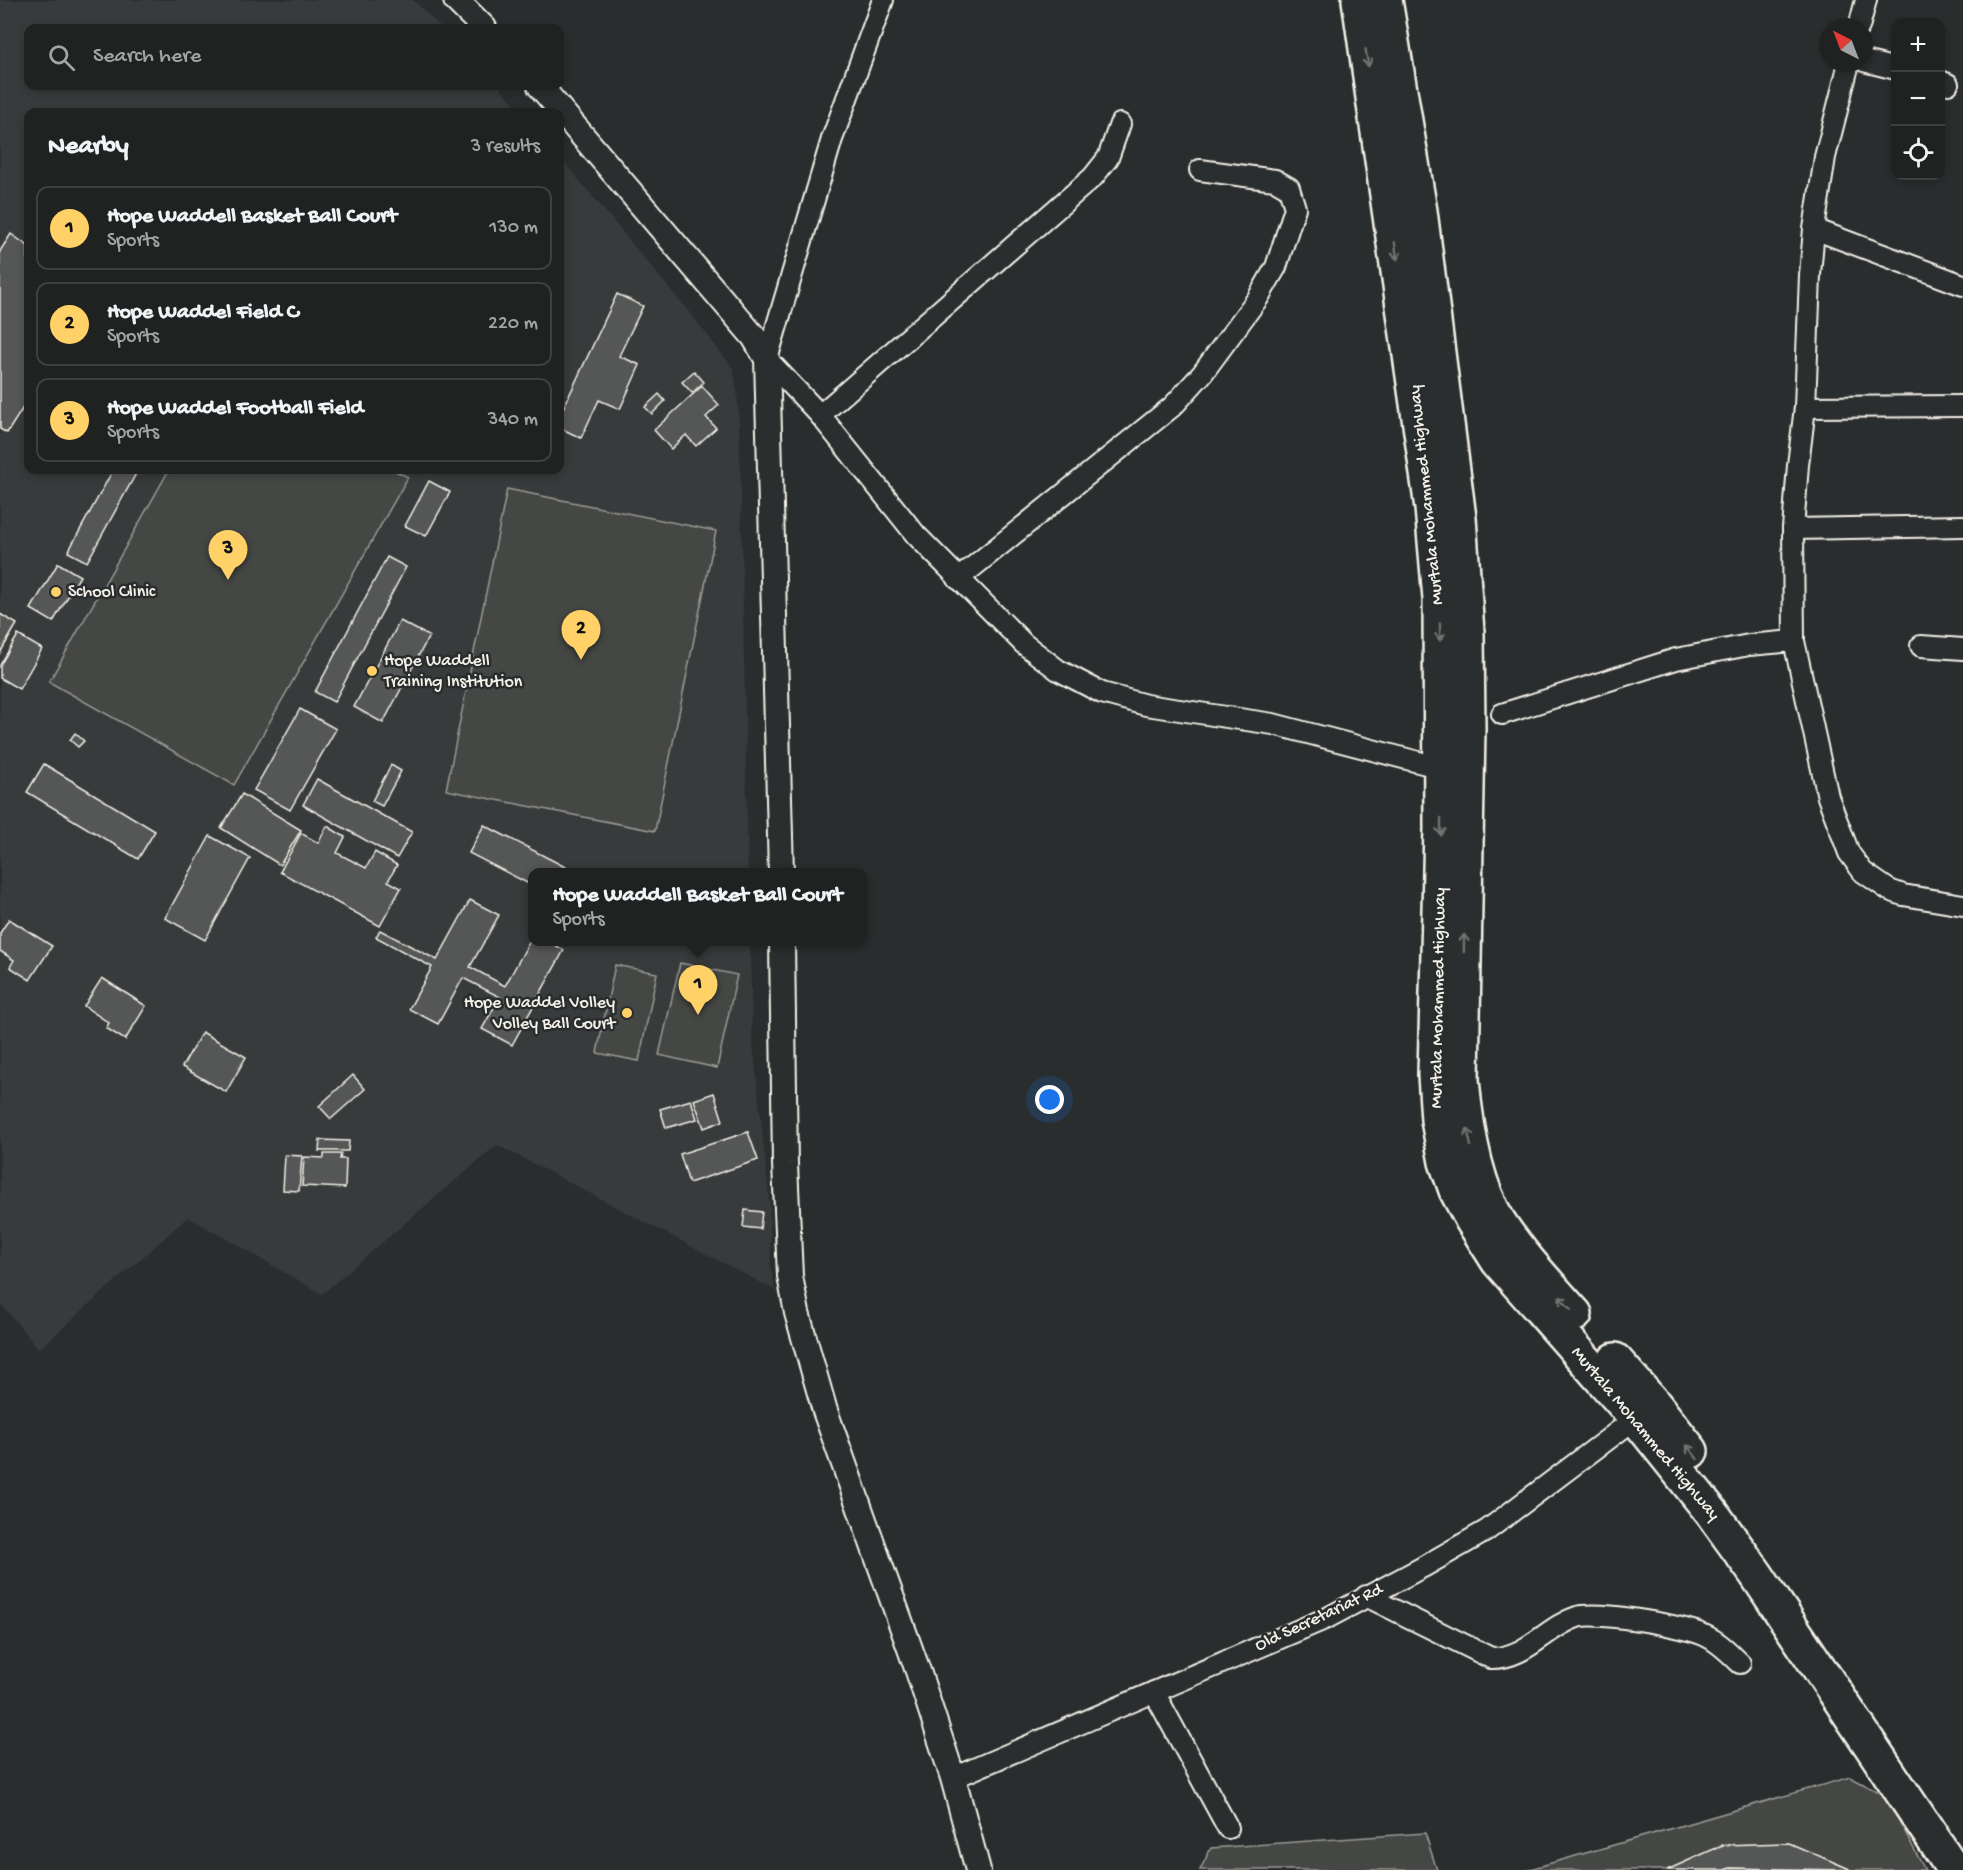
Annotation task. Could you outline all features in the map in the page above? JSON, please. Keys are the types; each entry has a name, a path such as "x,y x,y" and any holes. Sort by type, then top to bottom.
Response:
{"highway":[{"name":"Murtala Mohammed Highway","path":"1359,0 1432,508 1454,772 1462,1080 1469,1139 1478,1170 1489,1203 1499,1222 1645,1411 1954,1870"},
{"name":"Murtala Mohammed Highway","path":"1385,0 1420,211 1459,518 1467,632 1454,772"},
{"name":"Murtala Mohammed Highway","path":"1645,1411 1743,1517 1963,1845"}],"street":[{"path":"456,0 480,24"},
{"path":"781,868 767,358 832,139 883,0"},
{"path":"1861,18 1866,0"},
{"path":"1873,63 1891,68"},
{"path":"1848,72 1825,157 1814,229 1805,407 1793,529 1794,641 1828,797 1849,853 1863,872 1888,890 1903,895 1963,905"},
{"path":"543,90 559,108"},
{"path":"564,114 747,328 767,358 820,415 916,535 1024,644 1058,670 1102,693 1146,705 1273,724 1454,772"},
{"path":"820,415 1093,177 1108,158 1120,124"},
{"path":"958,579 1173,405 1202,374 1258,298 1276,267 1292,221 1295,208 1288,188 1275,180 1200,170"},
{"path":"1814,229 1963,285"},
{"path":"1805,407 1963,406"},
{"path":"1793,529 1963,526"},
{"path":"1502,714 1676,659 1749,645 1794,641"},
{"path":"1921,646 1963,649"},
{"path":"782,946 785,1164 790,1276 797,1313 825,1411 918,1671 978,1870"},
{"name":"Old Secretariat Rd","path":"952,1778 1327,1618 1486,1531 1645,1411"},
{"path":"1366,1596 1491,1658 1501,1658 1521,1652 1576,1618 1594,1614 1688,1629 1708,1636 1727,1649 1740,1663"},
{"path":"1154,1692 1228,1828"}],"shaded area":[{"name":"Hope Waddell Training Institution","path":"0,0 413,0 438,24 24,24 24,90 503,90 518,108 24,108 24,474 564,474 564,162 733,368 737,390 740,443 748,868 528,868 528,946 750,946 752,1033 770,1206 771,1267 775,1290 497,1145 322,1294 188,1217 39,1349 0,1303"},
{"path":"167,474 402,474 408,477 234,785 49,682"},
{"path":"507,489 716,531 655,831 446,790"},
{"path":"680,963 737,975 717,1068 659,1055"},
{"name":"Hope Waddel Volley Volley Ball Court","path":"615,965 657,973 639,1061 597,1053"},
{"path":"1850,1777 1886,1796 1925,1870 1527,1870"},
{"path":"1425,1833 1437,1870 1200,1870 1211,1848"}],"building":[{"path":"11,234 24,243 24,406 7,433 0,429 0,251"},
{"path":"617,294 643,306 619,356 640,365 620,409 599,400 581,438 564,430 564,407"},
{"path":"694,371 704,382 692,393 682,382"},
{"path":"702,386 719,405 706,417 716,428 696,446 686,435 671,449 654,430"},
{"path":"659,394 665,401 652,414 645,407"},
{"path":"111,474 136,474 87,562 68,552"},
{"path":"429,481 450,492 426,536 405,526"},
{"path":"387,557 406,567 334,702 315,692"},
{"name":"School Clinic","path":"58,563 80,576 53,622 31,609"},
{"path":"0,614 17,624 0,653"},
{"path":"400,621 429,636 383,723 354,707"},
{"path":"18,635 42,649 19,689 0,678 0,665"},
{"path":"300,709 336,729 290,810 254,790"},
{"path":"75,733 84,741 78,747 70,740"},
{"path":"44,764 155,831 138,859 27,792"},
{"path":"391,765 401,771 382,806 372,801"},
{"path":"317,779 412,832 397,858 303,805"},
{"path":"242,794 301,830 280,865 221,828"},
{"path":"484,825 567,868 528,868 528,883 469,853"},
{"path":"327,826 345,837 337,853 366,868 375,852 397,865 388,881 401,888 380,926 280,872 301,833 318,843"},
{"path":"210,836 250,858 205,940 165,918"},
{"path":"470,900 499,915 470,967 505,986 528,944 528,946 556,946 564,950 512,1045 482,1029 500,997 463,978 438,1024 409,1009 432,967 376,937 380,930 437,960"},
{"path":"9,919 52,946 30,980 10,967 14,960 0,951 0,933"},
{"path":"102,978 146,1006 125,1040 106,1028 109,1023 84,1006"},
{"path":"202,1032 246,1057 226,1092 182,1067"},
{"path":"353,1075 365,1089 331,1119 319,1106"},
{"path":"714,1093 723,1121 704,1128 694,1100"},
{"path":"691,1100 697,1119 666,1128 660,1109"},
{"path":"748,1132 758,1160 689,1183 680,1154"},
{"path":"320,1140 349,1141 348,1151 319,1151"},
{"path":"324,1154 341,1154 340,1159 346,1159 345,1188 302,1186 304,1157 324,1158"},
{"path":"285,1155 302,1156 299,1191 283,1190"},
{"path":"745,1210 762,1212 760,1229 743,1227"},
{"path":"1789,1843 1852,1870 1729,1868 1725,1870 1667,1870 1723,1845"}],"place":[{"name":"Hope Waddel Football Field","path":"228,580"},
{"name":"School Clinic","path":"56,592"},
{"name":"Hope Waddel Field C","path":"581,660"},
{"name":"Hope Waddell Training Institution","path":"372,671"},
{"name":"Hope Waddel Volley Volley Ball Court","path":"627,1013"},
{"name":"Hope Waddell Basket Ball Court","path":"698,1015"}]}
